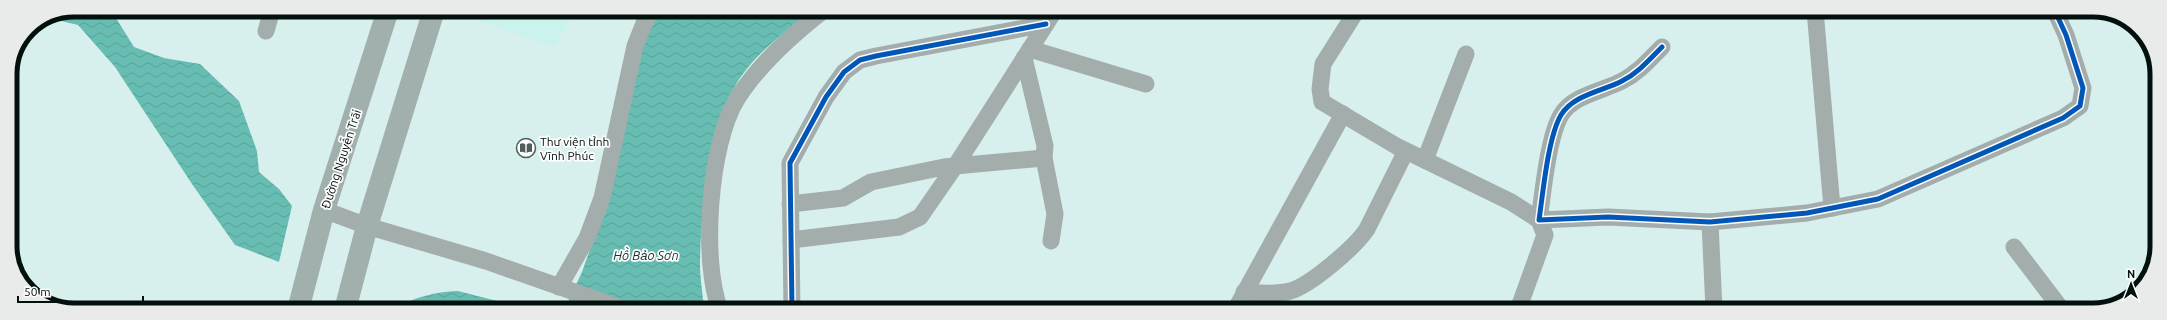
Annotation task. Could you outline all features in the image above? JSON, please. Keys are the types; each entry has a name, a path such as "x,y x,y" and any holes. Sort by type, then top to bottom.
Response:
{"main road":[{"name":"Đường Nguyễn Trãi","path":"300,303 324,210 386,17"},
{"path":"347,303 367,226 432,17"}],"street":[{"path":"266,31 270,17"},
{"path":"562,288 587,238 602,198 635,46 648,17"},
{"path":"718,303 712,280 710,236 712,193 714,173 729,117 736,100 760,68 780,48 816,17"},
{"path":"791,240 898,228 920,217 956,165 1051,17"},
{"path":"792,303 790,163 826,97 844,72 855,63 876,56 1051,17"},
{"path":"1353,17 1323,64 1320,89 1322,102 1406,151 1511,202 1539,220 1608,217 1710,222 1807,213 1878,199 2063,118 2080,106 2083,88 2066,35 2058,17"},
{"path":"1816,17 1832,208"},
{"path":"1521,303 1545,235 1539,220 1551,144 1561,115 1572,104 1621,82 1637,72 1662,47"},
{"path":"1027,53 1146,84"},
{"path":"1027,53 1045,146 1044,158 1055,214 1051,241"},
{"path":"1425,160 1466,54"},
{"path":"1238,303 1343,114"},
{"path":"1244,292 1278,294 1292,291 1307,283 1351,247 1360,239 1367,229 1406,151"},
{"path":"790,204 843,198 871,182 956,165 1044,158"},
{"path":"324,210 367,226 486,261 606,303"},
{"path":"1710,222 1714,303"},
{"path":"2014,247 2057,303"}],"shaded area":[{"path":"467,17 572,17 555,47"}],"water":[{"path":"74,17 115,17 134,47 164,58 200,64 239,101 257,151 259,172 279,189 292,206 279,262 235,245 192,184 115,67 78,25 56,20"},
{"name":"Hồ Bảo Sơn","path":"658,17 802,17 778,37 748,67 733,90 724,109 712,152 704,198 700,264 703,303 567,303 582,272 605,207 645,37"},
{"path":"458,291 502,303 406,303 424,296"}],"cycle path":[{"path":"1662,47 1643,66 1628,78 1581,98 1566,108 1561,115 1556,125 1549,151 1539,220 1608,217 1710,222 1807,213 1878,199 2063,118 2080,106 2083,88 2066,35 2058,17"},
{"path":"792,303 790,163 826,97 844,72 860,60 876,56 1046,24"}],"place":[{"name":"Thư viện tỉnh Vĩnh Phúc","path":"526,148"}]}
